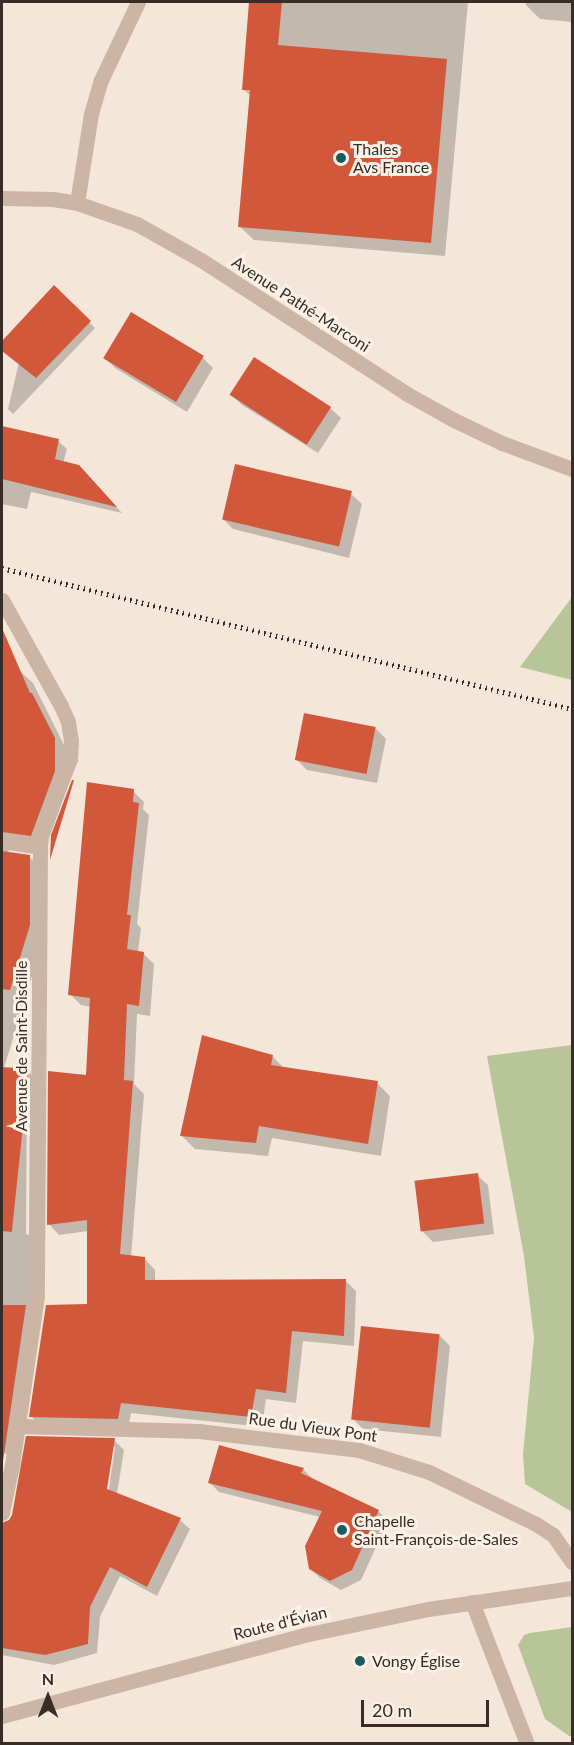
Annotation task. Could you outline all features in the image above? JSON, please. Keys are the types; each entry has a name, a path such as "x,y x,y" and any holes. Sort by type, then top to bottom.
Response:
{"street":[{"path":"77,204 92,114 101,80 138,2"},
{"name":"Avenue Pathé-Marconi","path":"2,198 53,199 77,204 138,224 168,240 407,394 502,443 573,469"},
{"name":"Avenue de Saint-Disdille","path":"2,600 61,706 69,731 70,759 44,827 40,847 38,1278 35,1315 18,1426 7,1462 2,1508"},
{"path":"2,841 40,847"},
{"name":"Rue du Vieux Pont","path":"18,1426 199,1431 359,1450 429,1472 536,1524 553,1535 573,1562"},
{"name":"Route d'Évian","path":"2,1716 309,1634 472,1602 573,1588"},
{"path":"472,1602 527,1743"}],"green space":[{"path":"572,597 572,680 520,667"},
{"path":"572,1045 572,1512 525,1484 523,1454 534,1338 524,1256 487,1056"},
{"path":"572,1627 572,1736 569,1736 545,1719 518,1645 524,1635 530,1633"}],"building":[{"name":"Thales Avs France","path":"249,2 282,2 278,45 447,59 431,243 238,227 250,90 242,90"},
{"path":"54,285 91,321 36,378 2,351 2,341"},
{"path":"131,312 204,356 176,402 103,358"},
{"path":"254,357 331,407 307,445 229,395"},
{"path":"2,426 59,439 55,459 79,465 117,507 2,479"},
{"path":"235,464 352,491 339,547 222,520"},
{"path":"2,628 30,693 55,738 55,771 31,836 2,832"},
{"path":"304,713 376,727 366,774 295,760"},
{"path":"72,780 74,780 50,860 51,835"},
{"path":"87,782 134,789 133,802 139,803 127,915 131,915 127,949 144,952 139,1006 127,1004 124,1080 133,1081 120,1254 145,1257 145,1280 346,1279 344,1336 292,1331 286,1393 256,1389 251,1417 121,1403 118,1419 29,1417 46,1305 87,1304 87,1220 47,1225 48,1071 86,1075 90,998 68,995"},
{"path":"2,851 30,855 30,925 10,990 2,989"},
{"path":"202,1035 273,1055 271,1065 378,1081 368,1144 259,1126 256,1143 180,1136"},
{"path":"2,1067 29,1070 12,1232 2,1231"},
{"path":"478,1173 484,1224 421,1231 414,1181"},
{"path":"2,1305 26,1305 2,1468"},
{"path":"361,1326 440,1334 430,1428 351,1419"},
{"path":"26,1436 115,1438 107,1489 181,1518 147,1587 110,1567 90,1607 88,1644 45,1655 2,1648 2,1523 9,1520 12,1515"},
{"path":"219,1445 304,1468 301,1473 379,1510 352,1570 330,1581 309,1569 305,1546 322,1511 208,1483"}],"railway":[{"path":"2,568 572,709"}],"place":[{"name":"Thales Avs France","path":"341,158"},
{"name":"Chapelle Saint-François-de-Sales","path":"342,1530"},
{"name":"Vongy Église","path":"360,1661"}]}
